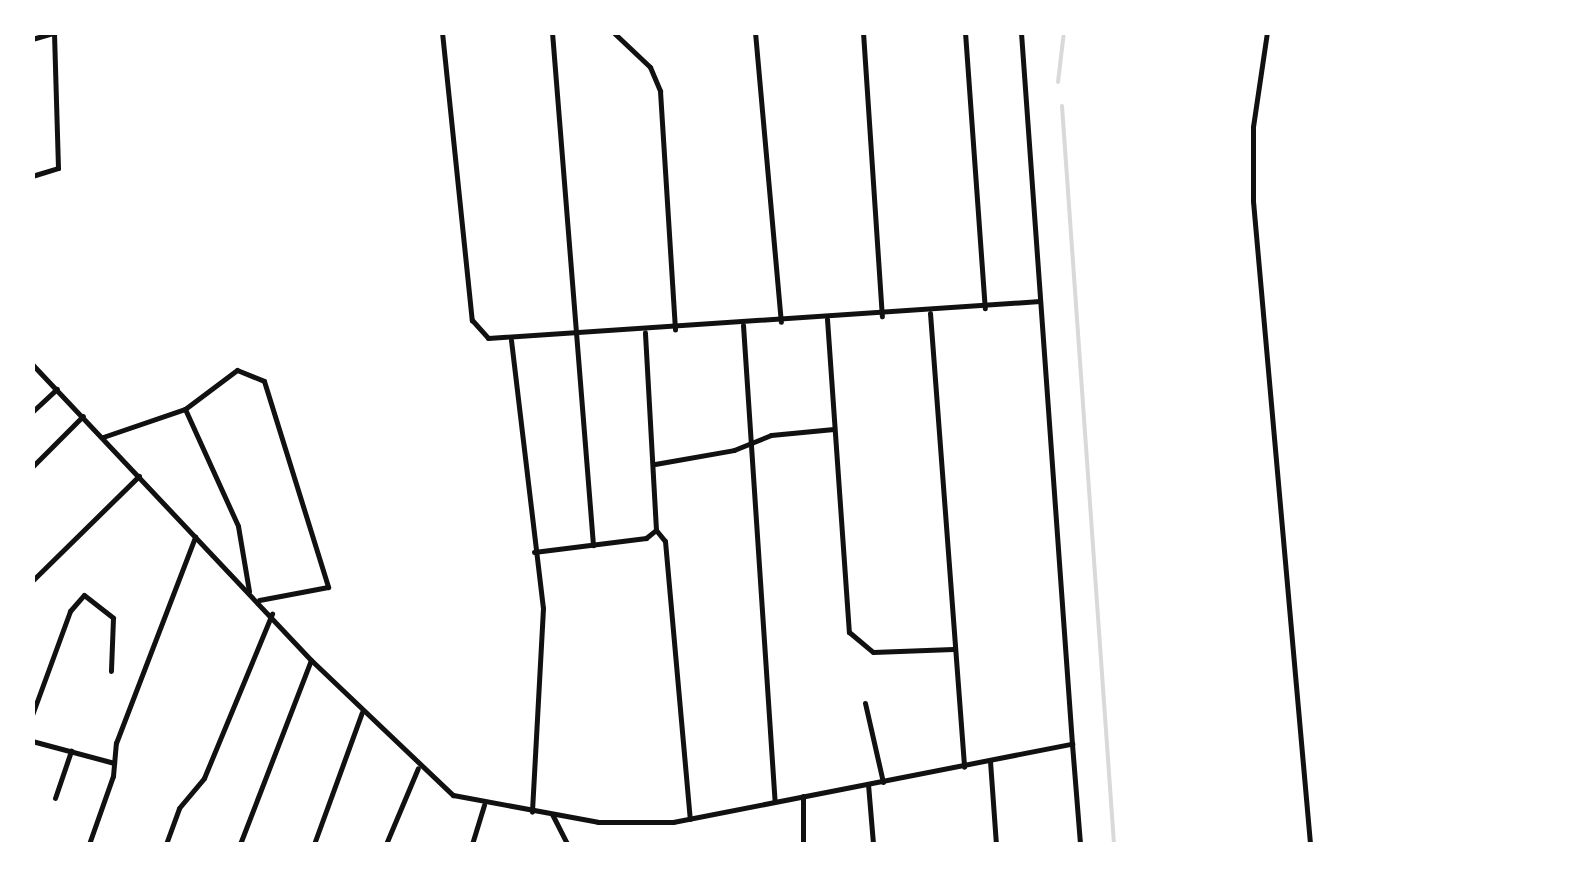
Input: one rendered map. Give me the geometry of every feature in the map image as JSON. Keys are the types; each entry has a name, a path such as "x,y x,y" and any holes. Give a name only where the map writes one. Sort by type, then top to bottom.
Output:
{"street":[{"path":"442,32 472,320 488,338 676,330 1040,302"},
{"path":"552,32 593,545"},
{"path":"613,32 650,67 660,91 676,330"},
{"path":"755,32 781,322"},
{"path":"863,32 882,316"},
{"path":"965,32 985,308"},
{"path":"1021,32 1080,844"},
{"path":"1267,32 1255,108 1253,201 1310,844"},
{"path":"32,39 55,33 59,158 54,172 32,176"},
{"path":"930,313 964,766"},
{"path":"827,320 849,632 873,652 953,649"},
{"path":"743,325 775,801"},
{"path":"645,332 656,530 666,542 690,819"},
{"path":"511,340 544,644 532,812"},
{"path":"32,364 259,600 311,660 418,768 453,795 532,812 627,824 690,819 1072,744"},
{"path":"103,437 185,409 237,370 264,380 328,578 322,592 259,600"},
{"path":"32,412 56,389"},
{"path":"185,409 238,526 249,591"},
{"path":"32,467 82,416"},
{"path":"655,464 834,429"},
{"path":"32,581 139,476"},
{"path":"534,552 646,538 656,530"},
{"path":"89,844 196,535"},
{"path":"32,715 70,612 84,595 113,618 111,671"},
{"path":"166,844 179,808 204,778 272,614"},
{"path":"240,844 311,660"},
{"path":"866,703 883,782"},
{"path":"314,844 362,712"},
{"path":"32,741 114,763"},
{"path":"55,798 71,751"},
{"path":"990,761 996,844"},
{"path":"386,844 418,768"},
{"path":"868,784 873,844"},
{"path":"803,796 803,844"},
{"path":"472,844 484,804"},
{"path":"552,814 566,844"}],"waterway":[{"path":"1058,82 1064,32"},
{"path":"1062,106 1114,844"}]}
